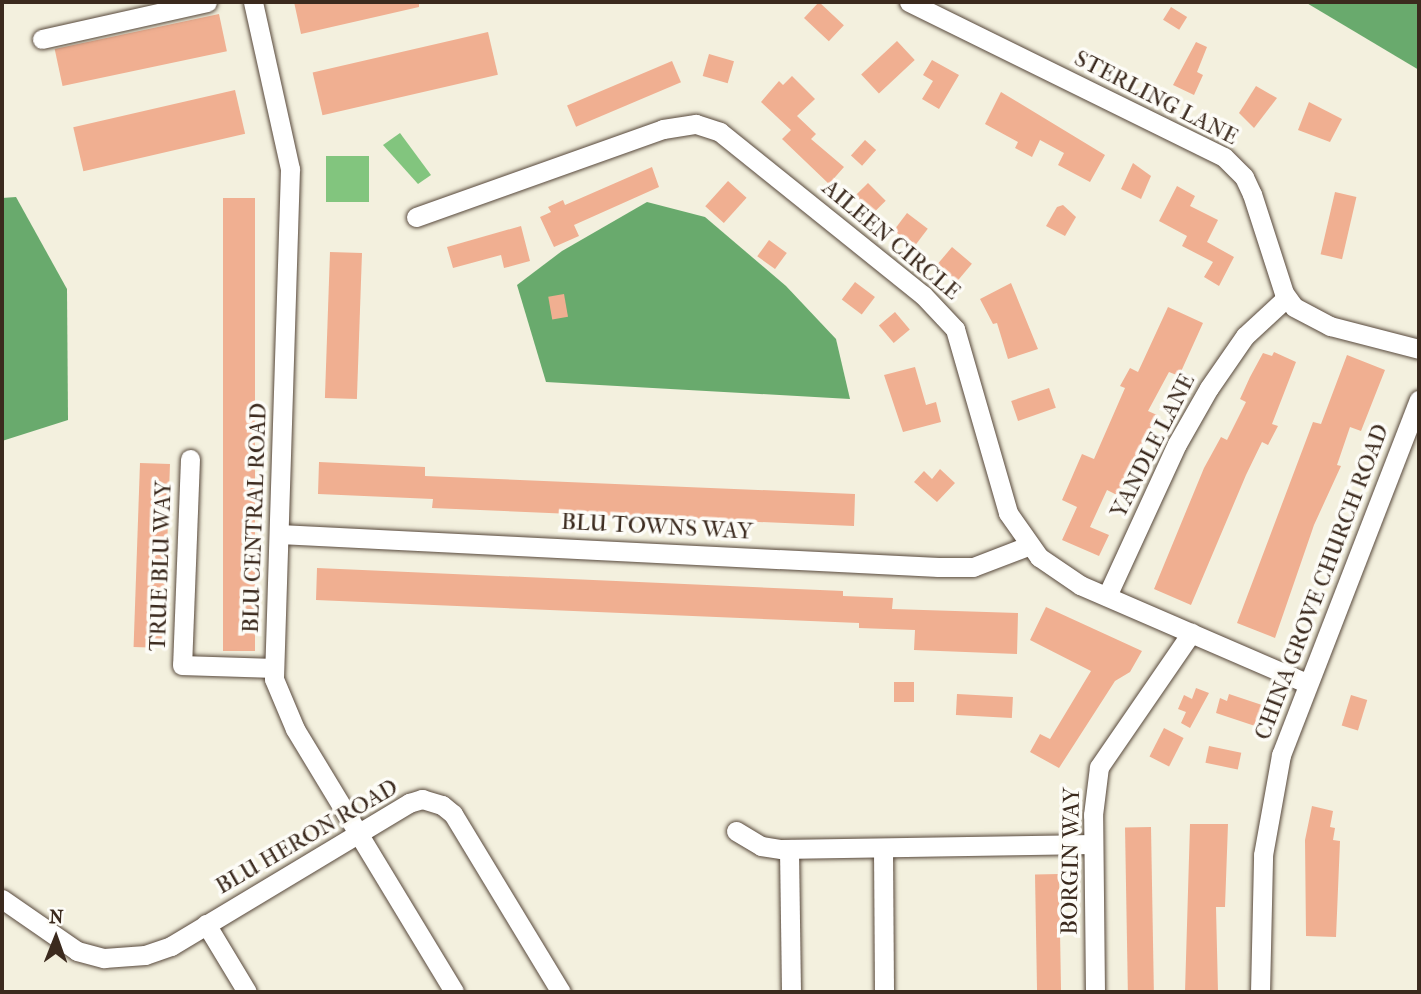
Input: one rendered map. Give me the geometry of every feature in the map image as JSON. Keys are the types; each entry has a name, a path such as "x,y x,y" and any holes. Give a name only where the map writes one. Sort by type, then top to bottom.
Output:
{"street":[{"path":"42,39 207,2"},
{"name":"BLU CENTRAL ROAD","path":"253,2 290,169 274,679 295,729 454,992"},
{"name":"STERLING LANE","path":"909,2 1224,157 1244,177 1252,194 1286,298"},
{"name":"AILEEN CIRCLE","path":"416,217 663,129 696,124 720,132 923,295 955,329 1007,513 1028,546 1058,572 1306,683"},
{"path":"1286,298 1309,318 1419,349"},
{"name":"YANDLE LANE","path":"1107,596 1177,444 1209,388 1245,336 1286,298"},
{"name":"CHINA GROVE CHURCH ROAD","path":"1260,992 1259,924 1269,807 1281,755 1306,683 1419,400"},
{"name":"TRUE BLU WAY","path":"190,459 182,665 274,668"},
{"name":"BLU TOWNS WAY","path":"279,534 939,567 973,567 1028,546"},
{"name":"BORGIN WAY","path":"1095,992 1093,844 1099,768 1191,633"},
{"name":"BLU HERON ROAD","path":"2,899 65,944 104,958 145,955 206,924 413,801 442,805 453,814 561,992"},
{"path":"736,831 761,846 789,849 1093,844"},
{"path":"883,848 884,992"},
{"path":"789,849 791,992"},
{"path":"206,924 247,992"}],"green space":[{"path":"1305,2 1419,2 1419,70"},
{"path":"400,133 431,175 418,184 383,145"},
{"path":"326,156 369,156 369,202 326,202"},
{"path":"16,197 67,289 68,420 2,441 2,198"},
{"path":"647,202 705,217 786,286 836,339 850,399 546,382 517,285 562,251"}],"building":[{"path":"294,2 419,2 419,7 301,34"},
{"path":"819,2 844,25 829,41 804,18"},
{"path":"1171,7 1187,17 1179,30 1163,20"},
{"path":"219,14 227,51 63,86 55,49"},
{"path":"488,32 498,75 323,115 313,72"},
{"path":"897,41 915,60 879,93 861,74"},
{"path":"1196,42 1207,47 1197,72 1203,75 1194,95 1173,85"},
{"path":"709,54 734,61 728,83 703,76"},
{"path":"932,60 959,75 939,109 922,99 933,81 923,75"},
{"path":"672,61 681,82 576,127 567,106"},
{"path":"792,76 815,99 797,116 816,134 811,139 844,167 829,184 782,139 791,130 761,102 779,81 783,85"},
{"path":"1256,86 1277,98 1254,128 1239,113"},
{"path":"235,90 245,134 83,171 73,127"},
{"path":"1001,92 1105,155 1090,182 1058,165 1064,153 1040,140 1032,157 1015,148 1018,142 985,124"},
{"path":"1309,102 1342,119 1330,142 1298,130"},
{"path":"865,140 876,150 862,166 851,156"},
{"path":"1133,163 1151,176 1141,199 1121,189"},
{"path":"652,167 659,187 574,225 579,236 554,247 540,217 551,212 548,207 563,200 565,205"},
{"path":"728,181 747,198 724,223 705,206"},
{"path":"868,183 886,201 871,216 853,198"},
{"path":"1177,186 1195,196 1190,206 1218,220 1207,242 1234,257 1219,286 1204,277 1213,262 1182,246 1187,236 1159,221"},
{"path":"1335,192 1356,197 1342,259 1321,254"},
{"path":"223,198 255,198 255,651 223,651"},
{"path":"1063,205 1076,217 1065,236 1046,226 1057,207"},
{"path":"907,213 928,229 915,246 894,231"},
{"path":"521,226 530,261 504,268 501,255 453,268 447,247"},
{"path":"769,240 787,253 775,269 757,256"},
{"path":"952,247 972,264 957,281 937,265"},
{"path":"330,252 362,253 357,399 325,398"},
{"path":"855,282 875,297 862,315 842,300"},
{"path":"1011,283 1038,349 1008,359 997,323 993,324 980,299"},
{"path":"564,294 568,317 552,319 548,297"},
{"path":"1168,307 1203,323 1179,376 1169,372 1148,411 1157,415 1119,496 1107,490 1090,527 1109,535 1099,556 1062,540 1077,507 1062,500 1082,454 1094,459 1125,388 1120,386 1130,368 1138,372"},
{"path":"895,312 910,330 894,343 879,325"},
{"path":"1274,352 1296,362 1272,424 1278,426 1268,445 1262,442 1191,605 1154,589 1204,468 1221,437 1227,440 1246,402 1240,399 1250,377 1263,353 1272,356"},
{"path":"1347,355 1385,370 1361,431 1350,427 1337,465 1341,466 1314,525 1275,638 1237,623 1313,422 1321,424"},
{"path":"915,367 926,405 936,402 941,422 903,432 884,375"},
{"path":"1049,388 1056,408 1018,421 1011,401"},
{"path":"319,462 425,467 425,476 855,494 854,526 432,508 433,499 318,494"},
{"path":"140,463 170,464 164,648 134,647"},
{"path":"940,469 955,483 937,502 914,482 924,471 932,479"},
{"path":"317,568 843,591 843,596 893,598 892,609 1018,613 1017,654 914,650 915,630 859,628 859,623 316,600"},
{"path":"1046,607 1142,651 1130,672 1115,681 1059,768 1030,752 1040,734 1050,739 1091,671 1030,640"},
{"path":"894,682 914,682 914,702 894,702"},
{"path":"1196,688 1209,693 1190,728 1181,723 1186,712 1178,709 1184,695 1192,699"},
{"path":"957,694 1013,697 1012,718 956,715"},
{"path":"1229,694 1265,706 1258,727 1216,713 1220,698 1227,701"},
{"path":"1351,695 1367,700 1358,731 1342,726"},
{"path":"1164,728 1184,738 1169,766 1149,757"},
{"path":"1209,746 1241,753 1238,769 1205,763"},
{"path":"1312,806 1333,811 1330,827 1335,828 1333,840 1340,841 1336,937 1306,936 1305,840"},
{"path":"1190,824 1228,824 1225,907 1216,907 1218,992 1185,992"},
{"path":"1125,827 1151,827 1154,992 1128,992"},
{"path":"1035,874 1059,874 1061,992 1037,992"}]}
